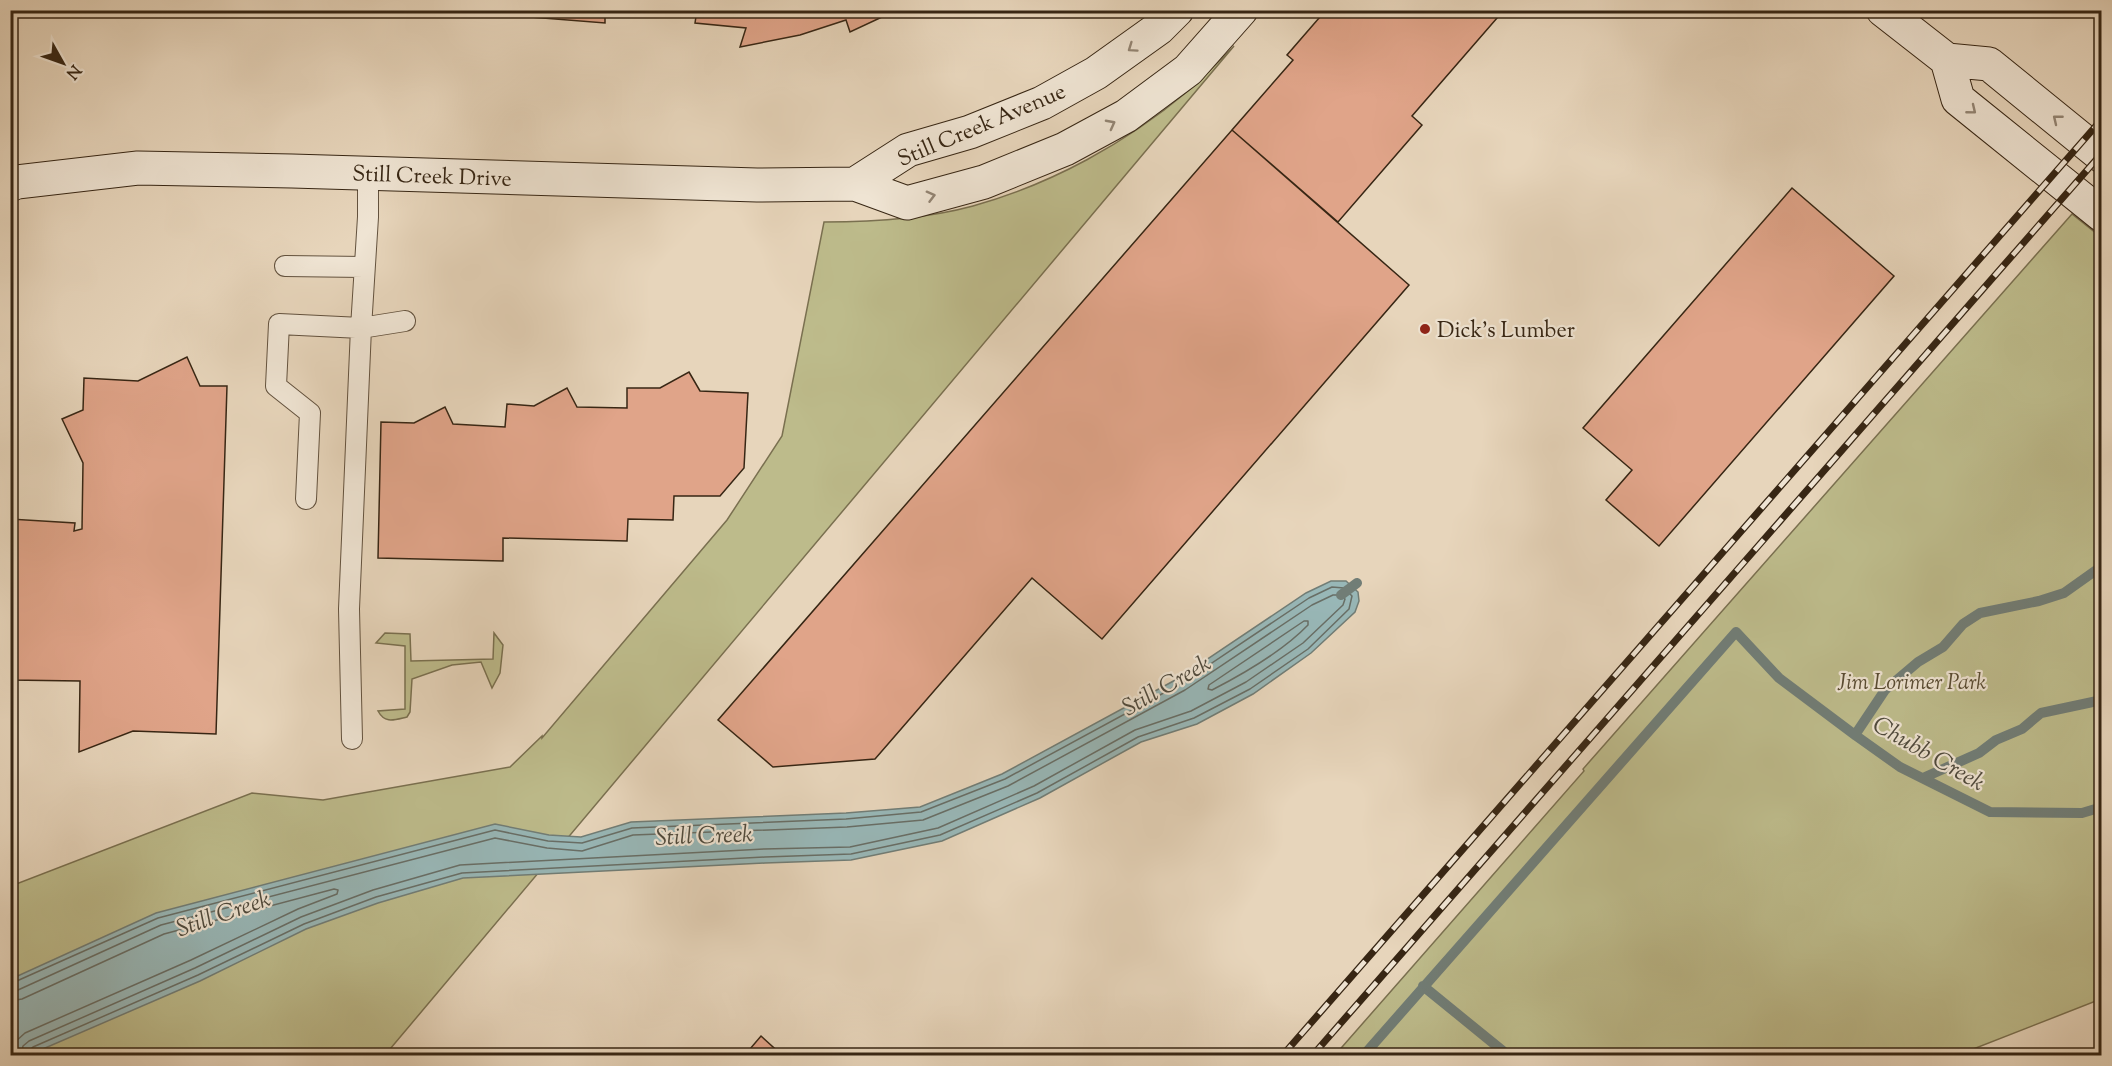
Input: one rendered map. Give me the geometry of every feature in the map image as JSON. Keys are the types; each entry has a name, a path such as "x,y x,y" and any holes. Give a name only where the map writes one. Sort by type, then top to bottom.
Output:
{"street":[{"name":"Still Creek Avenue","path":"855,184 908,150 970,132 1042,104 1096,73 1159,28 1177,10"},
{"name":"Still Creek Avenue","path":"855,184 907,203 984,182 1065,149 1126,116 1188,70 1241,10"},
{"path":"1883,10 1947,60 1989,64 2102,156"},
{"path":"1947,60 1958,99 2102,215"},
{"name":"Still Creek Drive","path":"10,185 17,182 138,168 757,185 855,184"}],"lane":[{"path":"352,739 349,609 368,173"},
{"path":"285,266 364,267"},
{"path":"306,499 310,413 276,386 279,324 361,328 405,321"}],"green space":[{"path":"1234,46 385,1055 11,1056 11,886 252,793 323,800 510,767 542,736 542,738 727,520 782,436 824,222 880,220 936,214 1002,197 1059,174 1114,144 1164,110 1206,75"},
{"name":"Jim Lorimer Park","path":"2072,214 2102,238 2101,999 1958,1055 1335,1055 1584,771 1583,769"},
{"path":"385,633 410,634 411,661 493,659 494,633 503,645 500,673 492,688 481,662 452,665 412,679 410,712 407,717 394,720 384,718 378,711 405,709 405,646 376,643"}],"water":[{"path":"1331,581 1346,581 1358,592 1359,601 1355,612 1311,653 1253,694 1197,724 1141,742 1040,798 942,841 851,860 463,878 378,903 306,929 200,981 29,1055 11,1055 11,979 156,913 495,824 549,835 581,837 631,822 846,813 920,807 1002,774 1179,678 1306,593"}],"building":[{"path":"442,10 605,10 605,23"},
{"path":"697,10 897,10 850,32 846,20 800,35 740,47 746,28 695,23"},
{"path":"1326,10 1504,10 1412,116 1422,125 1338,222 1232,130 1293,60 1287,55"},
{"path":"1232,130 1409,285 1102,639 1032,578 875,759 773,767 718,720"},
{"path":"1792,188 1894,276 1659,546 1606,500 1632,470 1583,428"},
{"path":"187,357 200,386 227,386 216,734 133,731 79,752 80,681 10,680 10,519 75,523 74,531 82,529 83,463 62,419 83,410 84,378 138,381"},
{"path":"689,372 700,391 748,393 744,468 720,496 674,496 673,520 628,519 627,541 503,538 503,561 378,558 381,422 414,423 445,407 453,424 505,427 507,404 534,406 567,388 577,407 627,408 627,388 660,388"},
{"path":"761,1036 783,1056 744,1056"}],"waterway":[{"name":"Chubb Creek","path":"1855,735 1885,690 1918,662 1943,647 1963,624 1980,613 2039,601 2064,593 2102,566"},
{"name":"Still Creek","path":"1341,595 1357,583"},
{"name":"Chubb Creek","path":"1363,1056 1736,632 1779,678 1900,767 1990,812 2082,813 2102,807"},
{"name":"Chubb Creek","path":"1923,778 1979,753 1996,740 2022,729 2041,713 2102,700"},
{"path":"1423,986 1509,1056"}],"railway":[{"path":"1282,1056 2102,119"},
{"path":"1312,1056 2102,153"}],"place":[{"name":"Dick's Lumber","path":"1425,329"}]}
